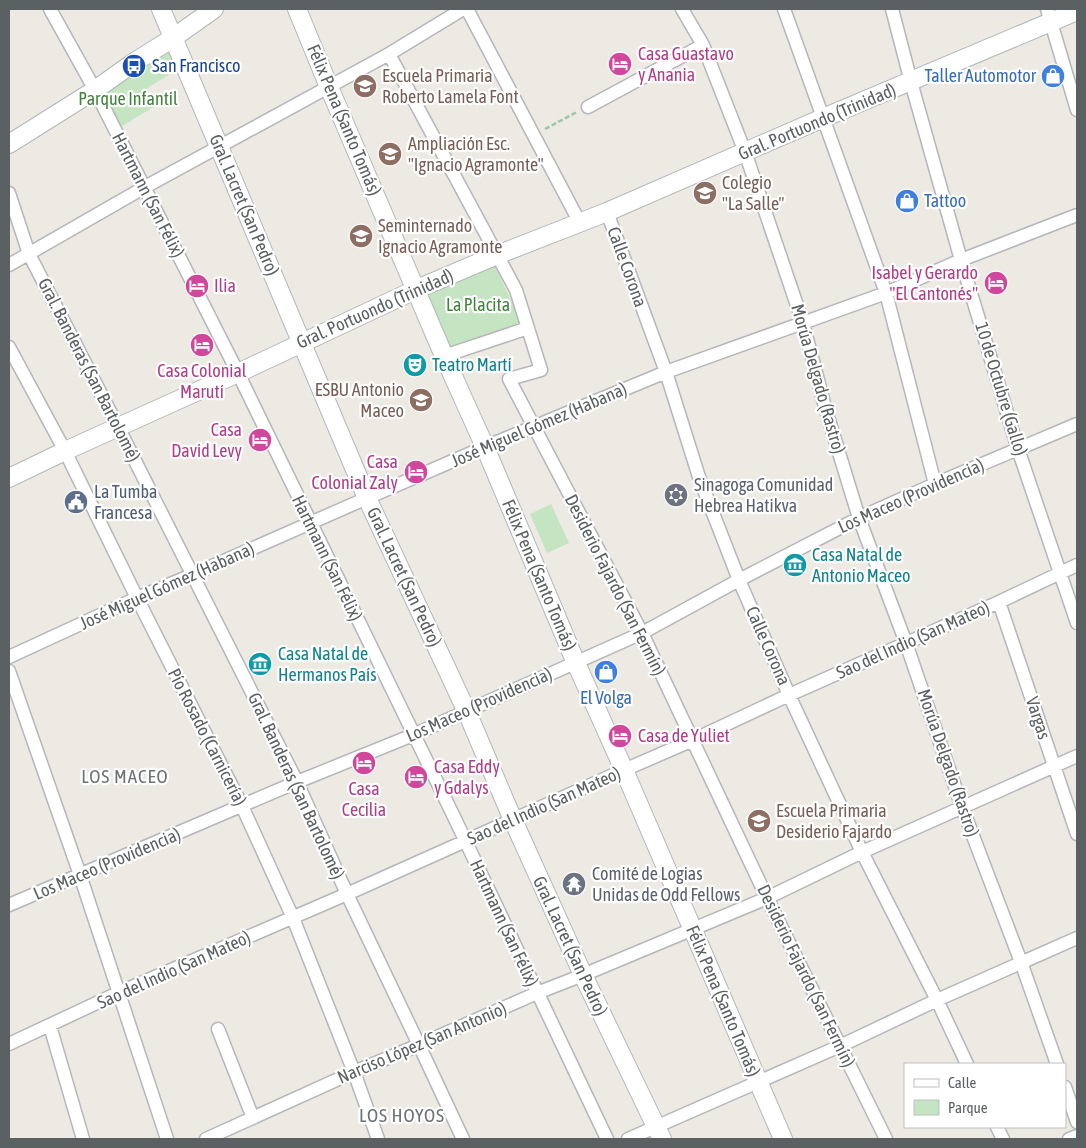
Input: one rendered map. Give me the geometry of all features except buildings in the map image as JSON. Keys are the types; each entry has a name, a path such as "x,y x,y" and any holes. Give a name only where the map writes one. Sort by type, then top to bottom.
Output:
{"street":[{"name":"Hartmann (San Félix)","path":"50,9 95,90 238,373 607,1139"},
{"name":"Gral. Lacret (San Pedro)","path":"161,9 367,498 466,712 583,975 659,1133"},
{"path":"9,144 95,90 214,9"},
{"name":"Félix Pena (Santo Tomás)","path":"297,9 576,663 783,1139"},
{"path":"9,264 145,187 389,54 463,9"},
{"path":"467,9 580,223"},
{"name":"Morúa Delgado (Rastro)","path":"682,9 703,45 745,152 803,323 825,407 859,518 906,643 962,808 1021,962 1057,1063"},
{"path":"784,9 886,293 935,484"},
{"name":"10 de Octubre (Gallo)","path":"892,9 961,260 1018,448 1077,623"},
{"name":"Gral. Portuondo (Trinidad)","path":"9,478 416,289 607,212 823,118 911,82 1049,16 1077,11"},
{"path":"1049,16 1077,110"},
{"path":"588,107 703,45"},
{"name":"Desiderio Fajardo (San Fermín)","path":"389,54 516,290 541,370 509,379 642,634 767,898 886,1139"},
{"name":"Gral. Banderas (San Bartolomé)","path":"9,193 29,254 297,782 347,894 463,1139"},
{"name":"Calle Corona","path":"607,212 666,372 699,477 739,580 789,695 862,852 937,1000 967,1063"},
{"name":"José Miguel Gómez (Habana)","path":"9,657 137,598 192,576 367,498 666,372 886,293 961,260 1077,215"},
{"path":"444,356 528,328"},
{"name":"Pío Rosado (Carnicería)","path":"9,347 64,451 242,806 293,918 354,1072 378,1139"},
{"name":"Los Maceo (Providencia)","path":"9,905 297,782 413,735 642,634 739,580 859,518 1077,424"},
{"name":"Sao del Indio (San Mateo)","path":"9,1044 118,993 293,918 693,740 1077,565"},
{"name":"Vargas","path":"999,602 1077,834"},
{"path":"9,671 80,875 167,1139"},
{"name":"Narciso López (San Antonio)","path":"206,1139 354,1072 537,993 767,898 862,852 1077,756"},
{"path":"628,1139 659,1133 758,1082 1077,938"},
{"path":"50,1026 83,1139"},
{"path":"218,1029 253,1118"},
{"path":"1066,1090 1077,1122"},
{"path":"1069,1139 1077,1136"}],"path":[{"path":"534,135 588,107"}],"green space":[{"name":"Parque Infantil","path":"168,50 177,70 147,88 155,106 119,128 101,91"},
{"name":"La Placita","path":"494,264 522,324 451,348 427,292"},
{"path":"551,504 569,543 547,553 530,514"}],"place":[{"name":"Casa Guastavo y Anania","path":"620,64"},
{"name":"San Francisco","path":"134,66"},
{"name":"Taller Automotor","path":"1053,76"},
{"name":"Escuela Primaria Roberto Lamela Font","path":"365,86"},
{"name":"Ampliación Esc. \"Ignacio Agramonte\"","path":"390,154"},
{"name":"Colegio \"La Salle\"","path":"705,193"},
{"name":"Tattoo","path":"907,201"},
{"name":"Seminternado Ignacio Agramonte","path":"361,236"},
{"name":"Isabel y Gerardo \"El Cantonés\"","path":"996,283"},
{"name":"Ilia","path":"197,286"},
{"name":"Casa Colonial Marutí","path":"202,345"},
{"name":"Teatro Martí","path":"415,365"},
{"name":"ESBU Antonio Maceo","path":"421,400"},
{"name":"Casa David Levy","path":"260,440"},
{"name":"Casa Colonial Zaly","path":"416,472"},
{"name":"Sinagoga Comunidad Hebrea Hatikva","path":"676,495"},
{"name":"La Tumba Francesa","path":"76,502"},
{"name":"Casa Natal de Antonio Maceo","path":"795,565"},
{"name":"Casa Natal de Hermanos País","path":"260,664"},
{"name":"El Volga","path":"606,672"},
{"name":"Casa de Yuliet","path":"620,736"},
{"name":"Casa Cecilia","path":"364,763"},
{"name":"Casa Eddy y Gdalys","path":"416,777"},
{"name":"Escuela Primaria Desiderio Fajardo","path":"759,821"},
{"name":"Comité de Logias Unidas de Odd Fellows","path":"574,884"}],"district":[{"name":"LOS MACEO","path":"125,776"},
{"name":"LOS HOYOS","path":"402,1115"}]}
